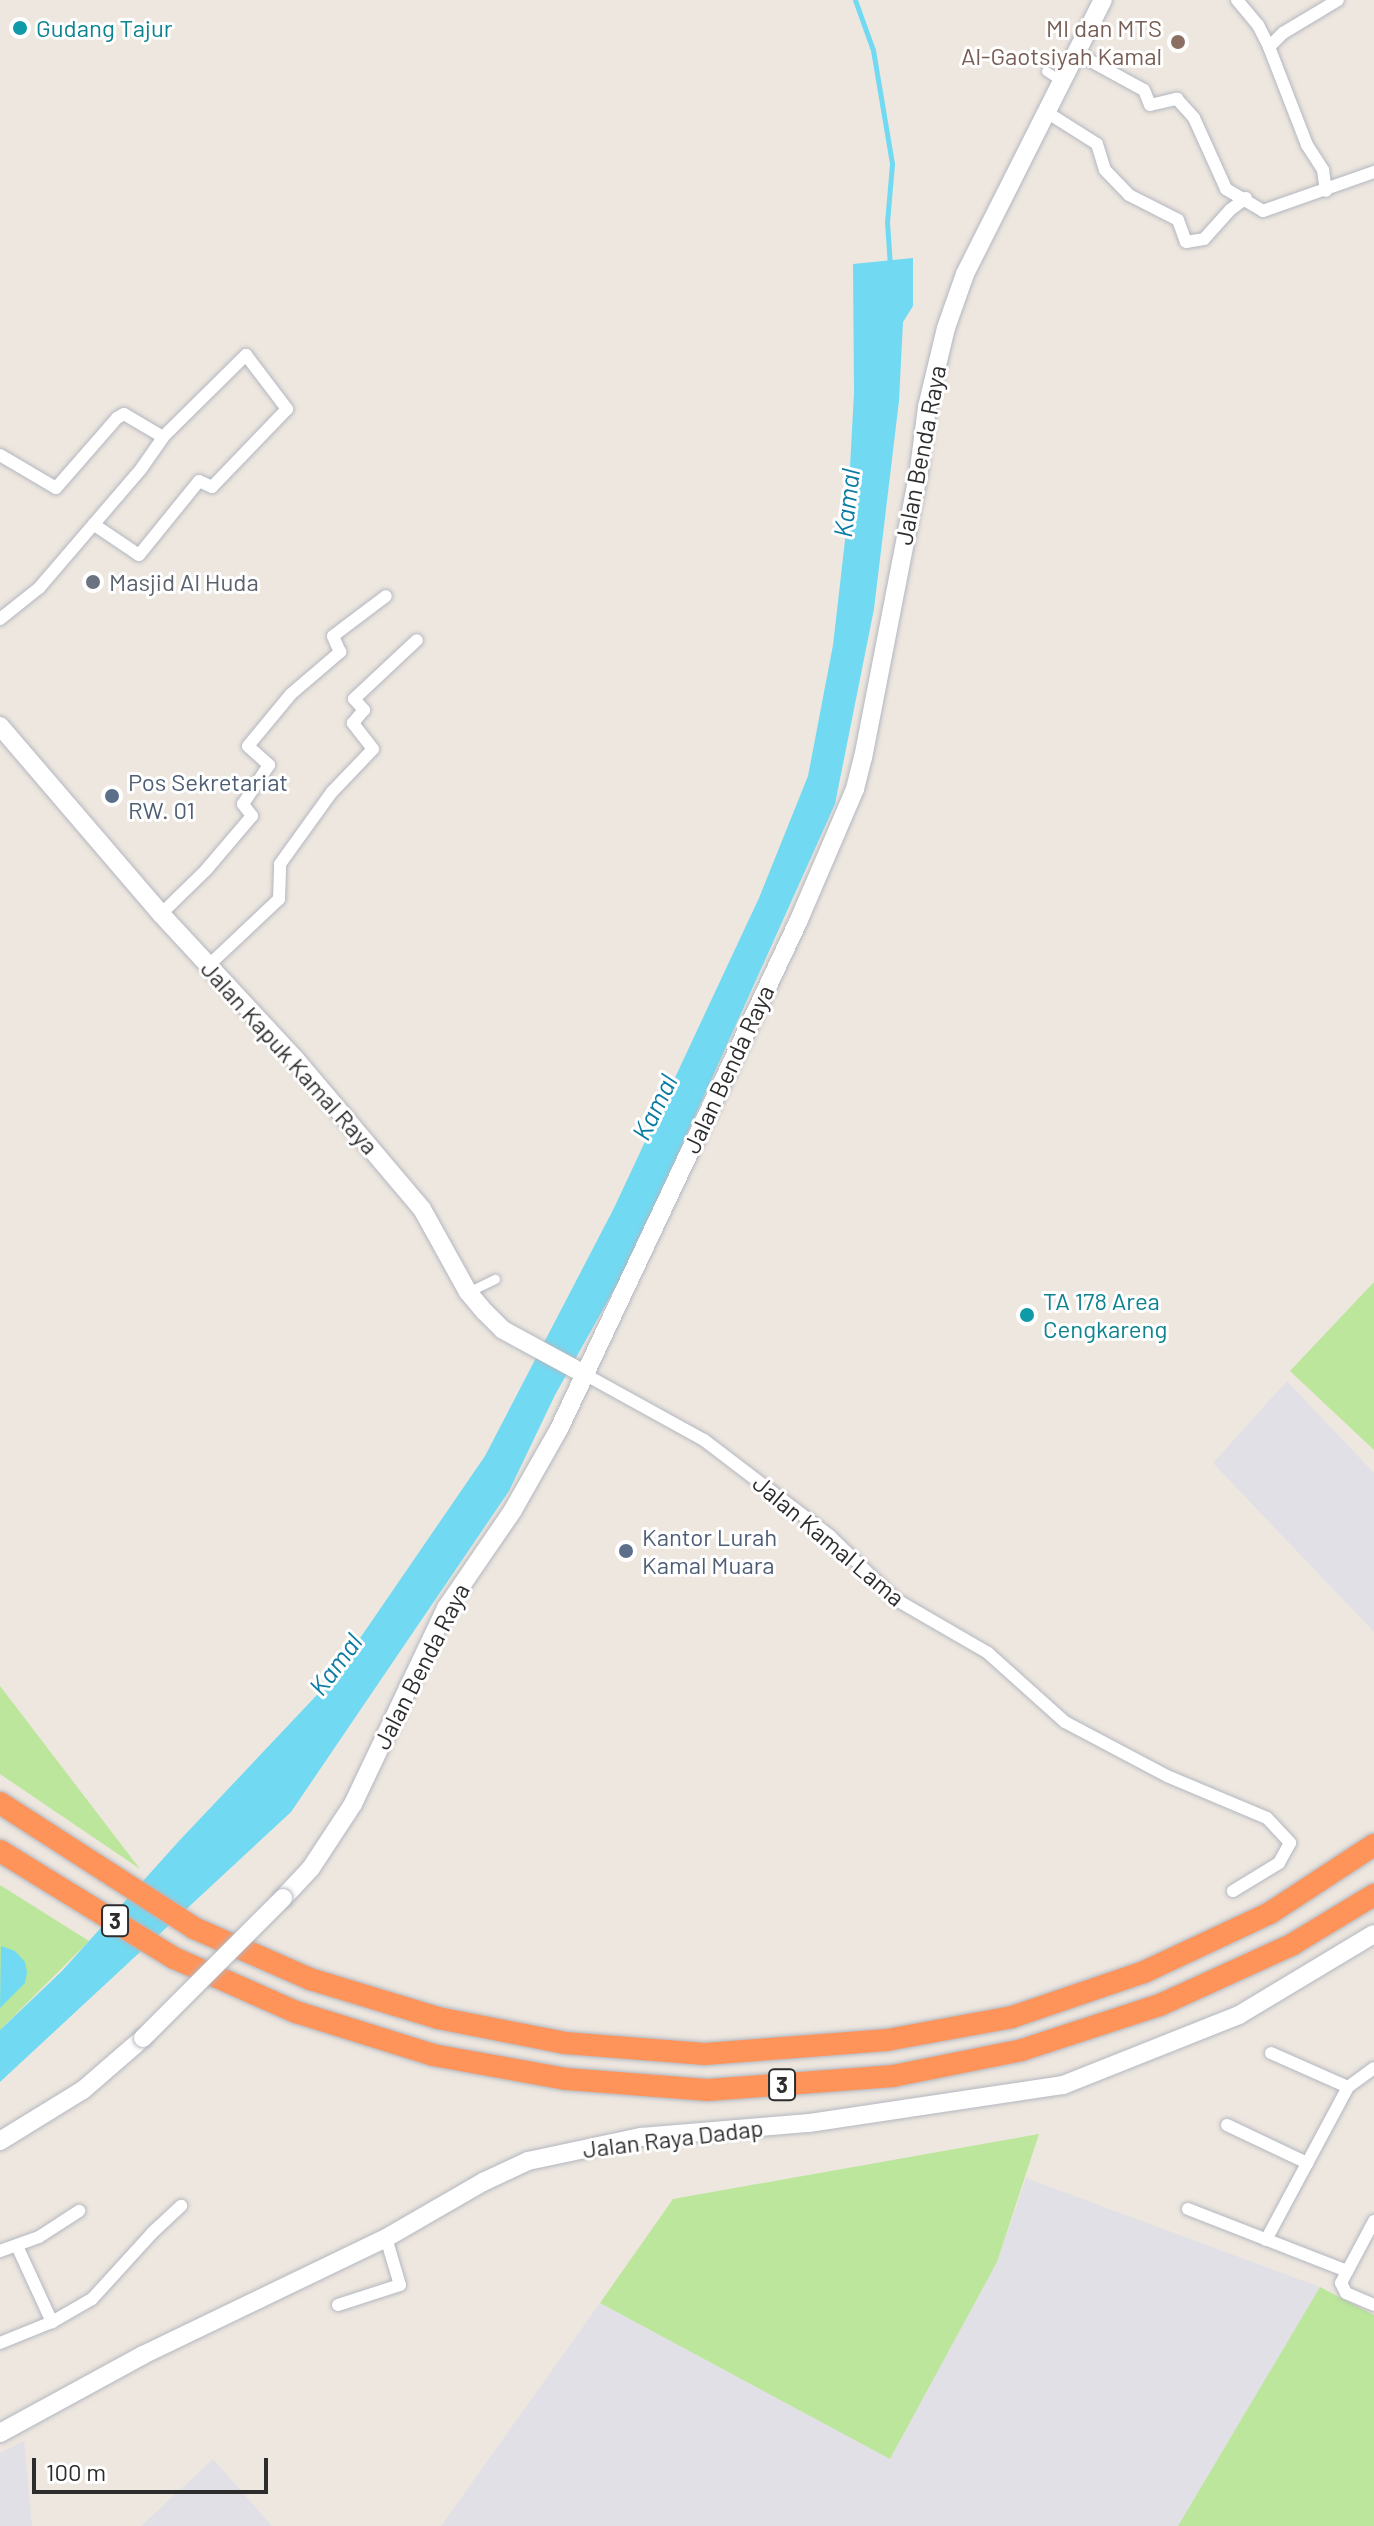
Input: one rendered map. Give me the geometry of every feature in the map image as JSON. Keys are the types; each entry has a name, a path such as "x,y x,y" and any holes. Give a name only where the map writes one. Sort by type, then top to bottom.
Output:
{"highway":[{"name":"3","path":"0,1803 194,1928 310,1979 438,2018 565,2043 720,2053 887,2040 1012,2017 1144,1972 1270,1913 1374,1845"},
{"name":"3","path":"0,1851 174,1958 296,2012 433,2055 567,2079 708,2090 893,2076 1022,2050 1160,2005 1293,1944 1374,1895"}],"main road":[{"name":"Jalan Benda Raya","path":"0,2141 83,2090 143,2038 311,1868 353,1804 446,1608 513,1510 559,1429 578,1370 798,922 855,789 888,632 927,407 946,328 965,274 1048,113 1053,76 1076,53 1103,0"},
{"name":"Jalan Kapuk Kamal Raya","path":"0,726 161,914 296,1060 422,1209 468,1292 503,1330 578,1370"},
{"name":"Jalan Raya Dadap","path":"0,2433 143,2355 386,2238 483,2182 528,2161 641,2137 809,2123 1063,2085 1239,2015 1374,1934"}],"street":[{"path":"1237,0 1258,25 1269,47 1307,145 1323,170 1326,191"},
{"path":"1269,47 1283,33 1338,0"},
{"path":"1076,53 1144,90 1150,105 1177,99 1194,118 1226,189 1267,211 1374,172"},
{"path":"1048,113 1097,144 1105,170 1129,195 1178,220 1186,242 1204,239 1230,210 1246,198"},
{"path":"0,619 39,588 163,437 243,356 287,409 212,487 199,481 139,555 93,524"},
{"path":"0,455 56,488 124,414 163,437"},
{"path":"161,914 252,816 243,804 269,765 248,746 291,694 340,652 333,636 386,596"},
{"path":"209,965 279,899 280,864 332,792 373,749 353,723 364,710 354,699 417,640"},
{"path":"468,1292 495,1279"},
{"name":"Jalan Kamal Lama","path":"578,1370 704,1440 830,1536 895,1599 988,1653 1065,1722 1167,1776 1267,1818 1290,1843 1279,1863 1233,1891"},
{"path":"1271,2053 1348,2087"},
{"path":"1266,2240 1348,2087 1374,2068"},
{"path":"1227,2125 1307,2163"},
{"path":"0,2343 52,2322 92,2299 181,2206"},
{"path":"1188,2209 1347,2271"},
{"path":"0,2251 39,2237 79,2211"},
{"path":"1374,2221 1347,2271 1342,2289 1374,2305"},
{"path":"338,2305 400,2285 386,2238"},
{"path":"17,2246 52,2322"}],"shaded area":[{"path":"1287,1381 1374,1473 1374,1632 1213,1463"},
{"path":"1026,2178 1320,2287 1178,2526 441,2526 600,2303 890,2459 997,2262"},
{"path":"24,2441 32,2526 0,2526 0,2453"},
{"path":"213,2459 272,2526 141,2526"}],"green space":[{"path":"1374,1282 1374,1450 1290,1371"},
{"path":"0,1686 140,1869 0,1774"},
{"path":"0,1885 89,1941 0,2030"},
{"path":"1039,2134 997,2262 890,2459 600,2303 673,2199"},
{"path":"1320,2287 1374,2315 1374,2526 1178,2526"}],"water":[{"path":"913,258 913,306 903,322 899,401 874,609 835,804 629,1263 555,1395 509,1491 291,1812 0,2082 0,2030 62,1971 332,1679 485,1456 614,1208 759,898 808,776 833,645 847,523 854,393 853,264"},
{"path":"1,1946 15,1951 25,1962 27,1973 25,1983 0,2008"}],"waterway":[{"name":"Kamal","path":"855,0 873,50 892,164 887,222 890,266"}],"place":[{"name":"Gudang Tajur","path":"20,28"},
{"name":"MI dan MTS Al-Gaotsiyah Kamal","path":"1178,42"},
{"name":"Masjid Al Huda","path":"93,582"},
{"name":"Pos Sekretariat RW. 01","path":"112,796"},
{"name":"TA 178 Area Cengkareng","path":"1027,1315"},
{"name":"Kantor Lurah Kamal Muara","path":"626,1551"}]}
